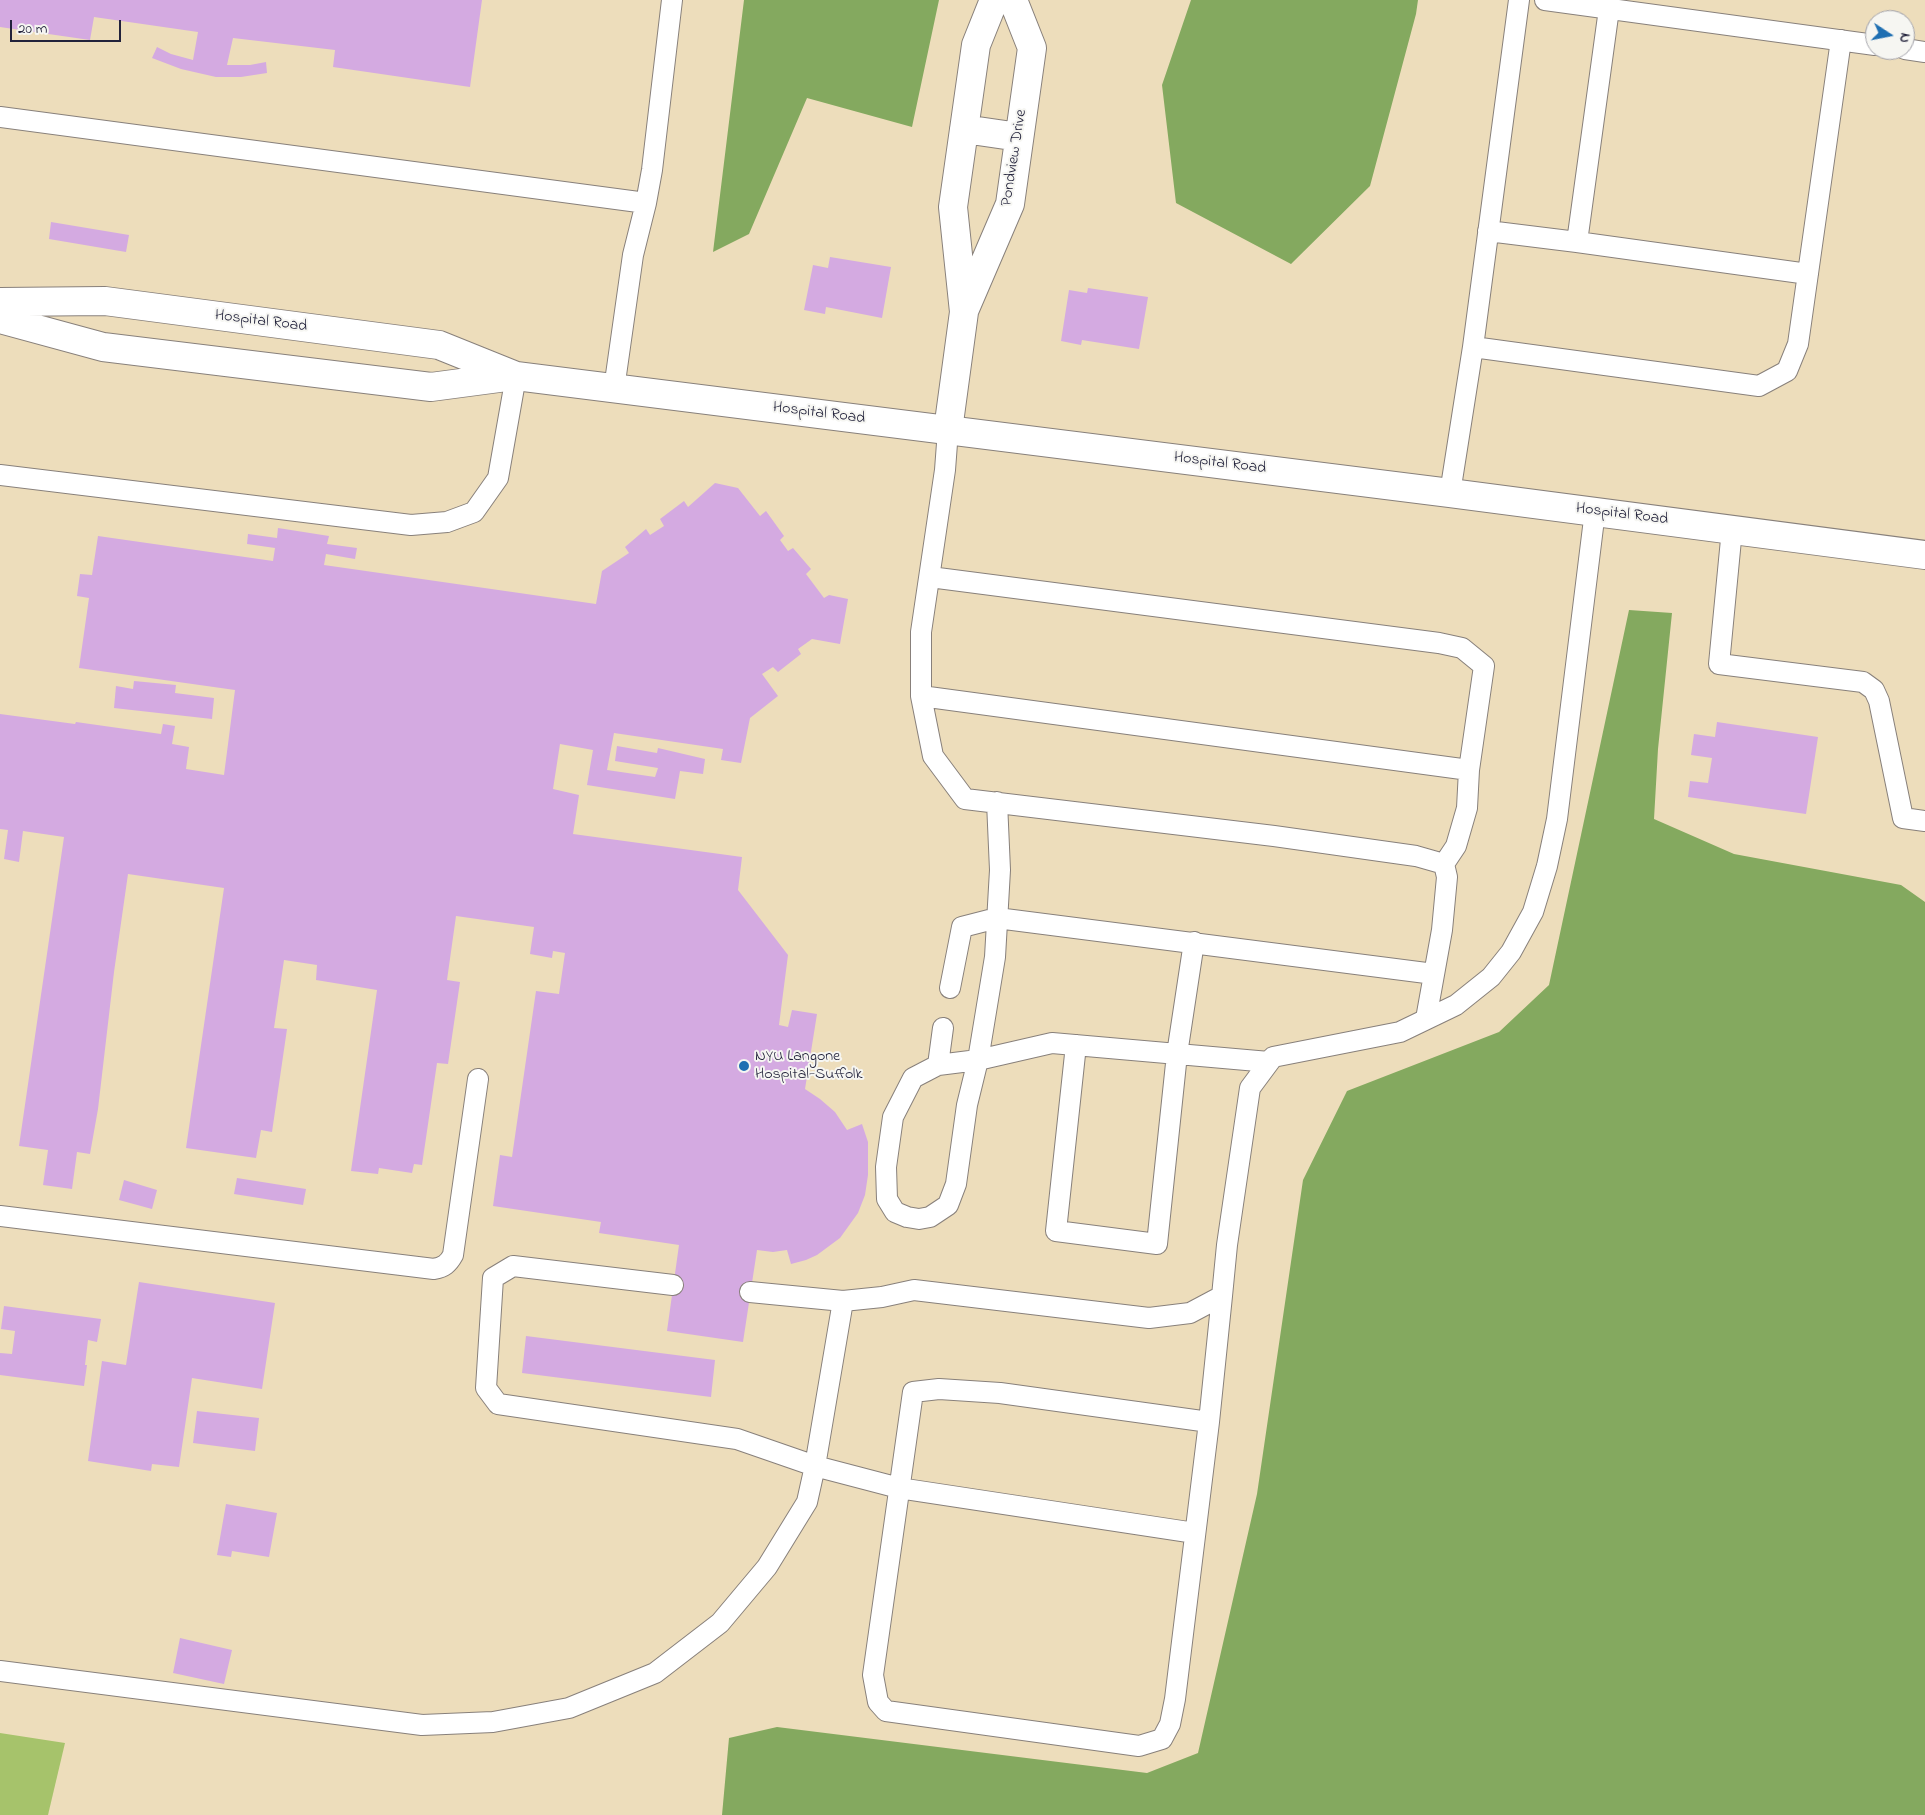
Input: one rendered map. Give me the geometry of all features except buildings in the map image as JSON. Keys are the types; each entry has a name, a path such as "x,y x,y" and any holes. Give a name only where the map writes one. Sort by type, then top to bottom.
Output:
{"street":[{"name":"Pondview Drive","path":"948,430 964,312 953,207 976,45 994,0"},
{"name":"Pondview Drive","path":"964,312 1010,204 1032,48 1013,0"},
{"path":"964,129 1020,137"},
{"name":"Hospital Road","path":"0,302 105,301 439,345 516,376 1450,492 1925,555"},
{"name":"Hospital Road","path":"0,319 103,347 431,387 516,376"}],"lane":[{"path":"614,389 633,255 652,170 672,0"},
{"path":"1450,492 1473,348 1519,0"},
{"path":"1546,0 1865,44"},
{"path":"1577,242 1609,9"},
{"path":"1473,348 1759,386 1787,371 1798,344 1841,40"},
{"path":"0,117 646,203"},
{"path":"1488,230 1808,274"},
{"path":"0,475 410,525 447,522 474,512 498,478 516,376"},
{"path":"948,430 945,470 921,632 921,696 933,756 965,799 1274,836 1416,856 1444,864"},
{"path":"1209,1422 1000,1393 939,1389 913,1392 873,1675 878,1702 886,1711 1140,1746 1162,1739 1170,1724 1175,1699 1209,1422 1227,1245 1250,1088 1273,1057 1400,1032 1456,1005 1491,977 1512,952 1532,912 1558,819 1595,511"},
{"path":"1732,529 1719,664 1862,682 1874,690 1879,702 1902,818 1925,821"},
{"path":"930,576 1439,643 1462,648 1484,666 1469,770 1466,808 1456,846 1444,864"},
{"path":"921,696 1469,770"},
{"path":"997,802 1000,870 995,957 978,1060 967,1105 956,1184 948,1205 930,1217 918,1219 895,1212 887,1199 886,1167 893,1117 913,1078 938,1065 978,1060 1052,1043 1269,1062"},
{"path":"1426,1019 1448,877 1444,864"},
{"path":"950,988 962,927 997,918 1434,974"},
{"path":"1076,1045 1056,1231 1156,1244 1177,1054 1194,942"},
{"path":"938,1065 943,1028"},
{"path":"0,1216 434,1270 442,1268 448,1264 453,1255 478,1079"},
{"path":"674,1285 513,1266 492,1278 486,1388 498,1404 737,1440 815,1466 899,1488 1195,1533"},
{"path":"750,1292 843,1301 882,1297 914,1290 1149,1318 1190,1312 1222,1296"},
{"path":"0,1671 422,1725 493,1722 569,1708 655,1673 720,1623 767,1567 807,1502 815,1466 843,1301"}],"green space":[{"path":"744,0 939,0 912,127 807,98 749,234 713,252"},
{"path":"1191,0 1418,0 1416,14 1370,186 1291,264 1176,203 1162,85"},
{"path":"1629,610 1672,613 1658,749 1654,819 1734,854 1901,885 1925,902 1925,1815 722,1815 729,1738 777,1727 1147,1773 1198,1753 1257,1494 1303,1180 1347,1091 1499,1032 1549,985"},
{"path":"0,1733 65,1743 48,1815 0,1815"}],"place":[{"name":"NYU Langone Hospital-Suffolk","path":"744,1066"}]}
